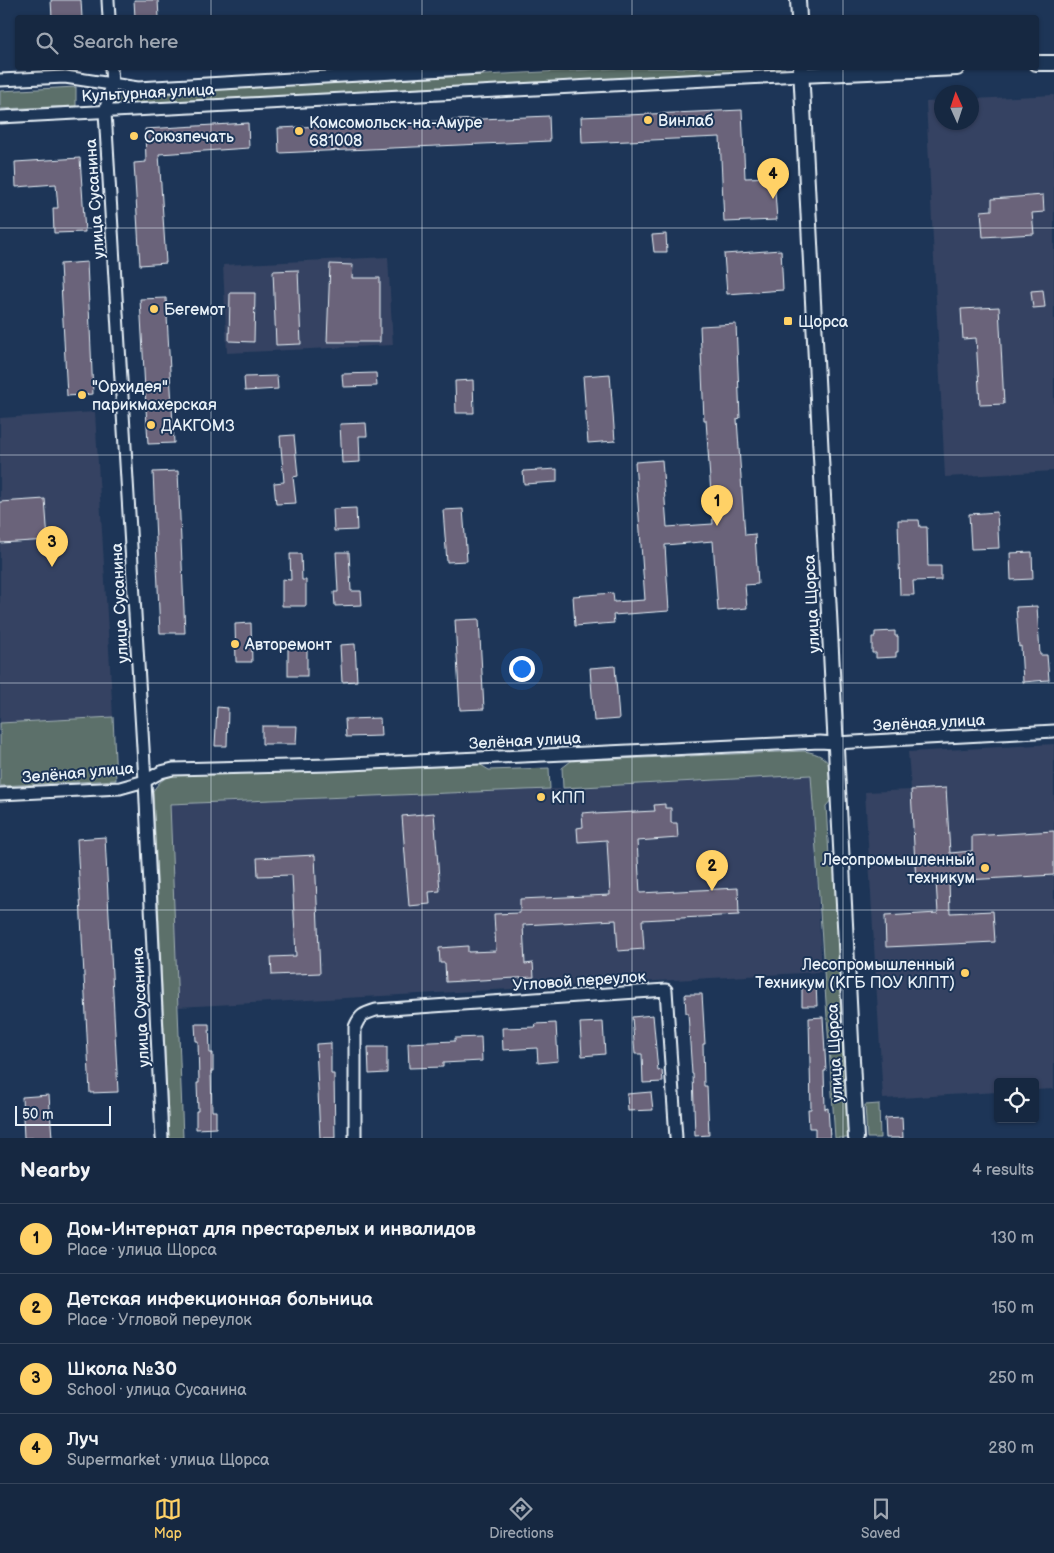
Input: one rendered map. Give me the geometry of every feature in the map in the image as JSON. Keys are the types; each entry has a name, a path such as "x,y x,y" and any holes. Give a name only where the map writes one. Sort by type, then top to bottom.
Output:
{"street":[{"path":"108,0 109,15"},
{"path":"798,0 799,15"},
{"path":"1039,64 1054,62"},
{"name":"улица Сусанина","path":"111,70 112,84 105,112 145,782 162,1138"},
{"name":"Культурная улица","path":"0,80 65,77 138,88 446,70"},
{"name":"Культурная улица","path":"0,117 801,71 853,70"},
{"name":"улица Щорса","path":"801,71 856,1138"},
{"name":"Зелёная улица","path":"0,794 120,788 145,782 161,772 174,769 339,765 1054,732"},
{"name":"Угловой переулок","path":"355,1138 355,1027 359,1017 376,1010 666,990 676,1138"}],"shaded area":[{"path":"1054,95 1054,471 945,477 926,102 934,101 934,130 979,130 979,99"},
{"path":"388,257 393,345 227,353 223,265"},
{"path":"95,412 113,717 0,723 0,418"},
{"name":"Лесопромышленный Техникум (КГБ ПОУ КЛПТ)","path":"1054,744 1054,1089 1039,1090 1039,1078 994,1078 994,1092 883,1099 865,792 911,790 908,752"},
{"path":"811,775 822,972 178,1007 170,804 557,789"}],"green space":[{"path":"581,70 785,70 120,106 114,104 113,100 115,95"},
{"path":"76,87 76,106 0,109 0,91"},
{"path":"113,717 116,780 0,786 0,723"},
{"path":"804,751 814,753 827,761 831,773 832,799 826,806 829,856 836,866 849,1138 835,1138 811,775 563,788 562,768 571,761"},
{"path":"479,764 489,770 549,768 550,789 170,804 183,1138 169,1138 153,791 157,785 164,779 174,775"},
{"path":"879,1104 880,1138 867,1138 865,1105"}],"building":[{"path":"51,0 81,0 82,15 52,15"},
{"path":"134,0 158,0 159,15 135,15"},
{"path":"742,110 745,178 774,177 777,220 724,222 720,137 582,143 581,117"},
{"path":"549,116 550,141 279,153 278,128"},
{"path":"248,123 249,148 159,154 166,263 140,265 134,163 146,162 145,129"},
{"path":"80,158 85,232 54,233 53,208 58,208 56,184 16,187 15,162"},
{"path":"1043,195 1044,212 1032,213 1034,234 983,237 981,211 992,210 992,199"},
{"path":"666,234 667,252 654,252 652,235"},
{"path":"781,250 783,290 727,294 724,254"},
{"path":"87,262 93,394 67,396 60,264"},
{"path":"330,264 353,265 352,278 380,278 380,342 327,342"},
{"path":"298,270 301,344 276,345 273,271"},
{"path":"1043,290 1045,307 1033,308 1031,291"},
{"path":"230,293 255,293 254,342 229,341"},
{"path":"166,298 174,443 148,444 140,299"},
{"path":"999,307 1004,404 980,405 976,338 963,339 961,309"},
{"path":"736,324 740,418 737,419 745,535 755,534 758,584 745,585 747,608 718,611 713,541 665,545 669,611 613,615 614,623 575,626 573,596 613,593 614,602 645,600 635,462 662,460 667,527 713,524 706,420 704,420 700,326"},
{"path":"376,373 377,386 343,387 342,374"},
{"path":"610,374 615,441 588,443 583,376"},
{"path":"277,376 278,389 245,391 244,377"},
{"path":"473,380 474,413 456,413 455,381"},
{"path":"366,423 367,436 359,436 360,462 342,463 340,424"},
{"path":"294,435 298,476 293,477 296,503 276,504 274,483 284,482 280,436"},
{"path":"557,469 557,482 524,484 523,471"},
{"path":"178,471 185,633 160,633 153,472"},
{"path":"45,499 48,540 0,543 0,502"},
{"path":"356,508 357,530 334,531 333,509"},
{"path":"463,509 467,561 447,562 443,510"},
{"path":"997,512 999,548 971,549 969,514"},
{"path":"898,520 919,520 920,527 927,527 928,566 941,566 941,580 913,581 914,595 900,595"},
{"path":"336,552 349,552 351,591 361,591 362,605 335,606 334,592 338,592"},
{"path":"1032,552 1033,579 1011,580 1010,553"},
{"path":"290,554 301,554 302,580 306,580 306,606 282,606 282,579 291,580"},
{"path":"1037,606 1040,655 1047,655 1049,680 1023,682 1016,607"},
{"path":"479,619 484,709 460,710 455,620"},
{"path":"251,623 252,662 236,662 235,624"},
{"path":"895,631 895,636 898,636 898,652 896,652 896,657 876,658 876,653 872,653 872,637 875,637 875,632"},
{"path":"355,644 357,681 342,682 340,645"},
{"path":"288,647 307,647 307,676 288,676"},
{"path":"615,666 619,719 594,721 590,668"},
{"path":"217,707 228,708 227,746 215,746"},
{"path":"380,718 381,736 346,737 345,719"},
{"path":"262,726 297,726 296,744 262,744"},
{"name":"Лесопромышленный техникум","path":"946,788 950,853 972,851 972,836 1054,831 1054,875 949,881 950,913 993,911 995,942 886,947 885,916 938,913 936,881 916,882 911,790"},
{"path":"665,804 665,808 671,808 671,823 677,823 678,838 637,841 640,893 738,888 739,915 642,920 644,949 618,951 616,920 523,925 525,964 533,963 534,977 446,982 445,963 440,963 439,948 468,946 468,952 496,951 494,914 520,913 520,899 610,895 607,840 578,842 577,828 583,827 582,813 655,811 654,805"},
{"path":"434,813 440,891 429,892 430,904 409,906 402,816"},
{"path":"105,837 118,1092 90,1093 77,839"},
{"path":"315,855 320,973 272,975 271,957 296,956 292,875 258,876 257,858"},
{"path":"802,984 816,984 817,1006 802,1006"},
{"path":"685,994 702,994 705,1044 703,1044 704,1086 707,1086 709,1135 695,1136 693,1074"},
{"path":"653,1015 658,1071 662,1070 663,1082 643,1083 642,1054 635,1054 632,1017"},
{"path":"823,1017 826,1071 824,1071 825,1109 828,1108 830,1138 815,1138 815,1128 809,1128 808,1109 811,1109 809,1018"},
{"path":"603,1022 605,1054 582,1056 580,1023"},
{"path":"556,1023 558,1061 538,1063 537,1048 503,1050 502,1028 536,1027 535,1024"},
{"path":"195,1024 209,1024 210,1053 213,1053 213,1071 211,1071 212,1111 216,1111 216,1128 196,1129 196,1111 198,1111 197,1083 199,1083 198,1041 196,1041"},
{"path":"481,1037 482,1061 443,1063 443,1067 409,1068 408,1043 455,1041 455,1038"},
{"path":"331,1043 331,1074 334,1074 335,1138 320,1138 316,1044"},
{"path":"368,1047 387,1047 387,1073 369,1074"},
{"path":"651,1092 653,1110 628,1111 627,1094"},
{"path":"49,1095 52,1138 24,1138 22,1097"},
{"path":"902,1117 903,1138 886,1138 885,1118"}],"place":[{"name":"Винлаб","path":"648,120"},
{"name":"Комсомольск-на-Амуре 681008","path":"299,131"},
{"name":"Союзпечать","path":"134,136"},
{"name":"Луч","path":"773,199"},
{"name":"Бегемот","path":"154,309"},
{"name":"Щорса","path":"788,321"},
{"name":"\"Орхидея\" парикмахерская","path":"82,395"},
{"name":"ДАКГОМЗ","path":"151,425"},
{"name":"Дом-Интернат для престарелых и инвалидов","path":"717,526"},
{"name":"Школа №30","path":"52,567"},
{"name":"Авторемонт","path":"235,644"},
{"name":"КПП","path":"541,797"},
{"name":"Лесопромышленный техникум","path":"985,868"},
{"name":"Детская инфекционная больница","path":"712,891"},
{"name":"Лесопромышленный Техникум (КГБ ПОУ КЛПТ)","path":"965,973"}]}
